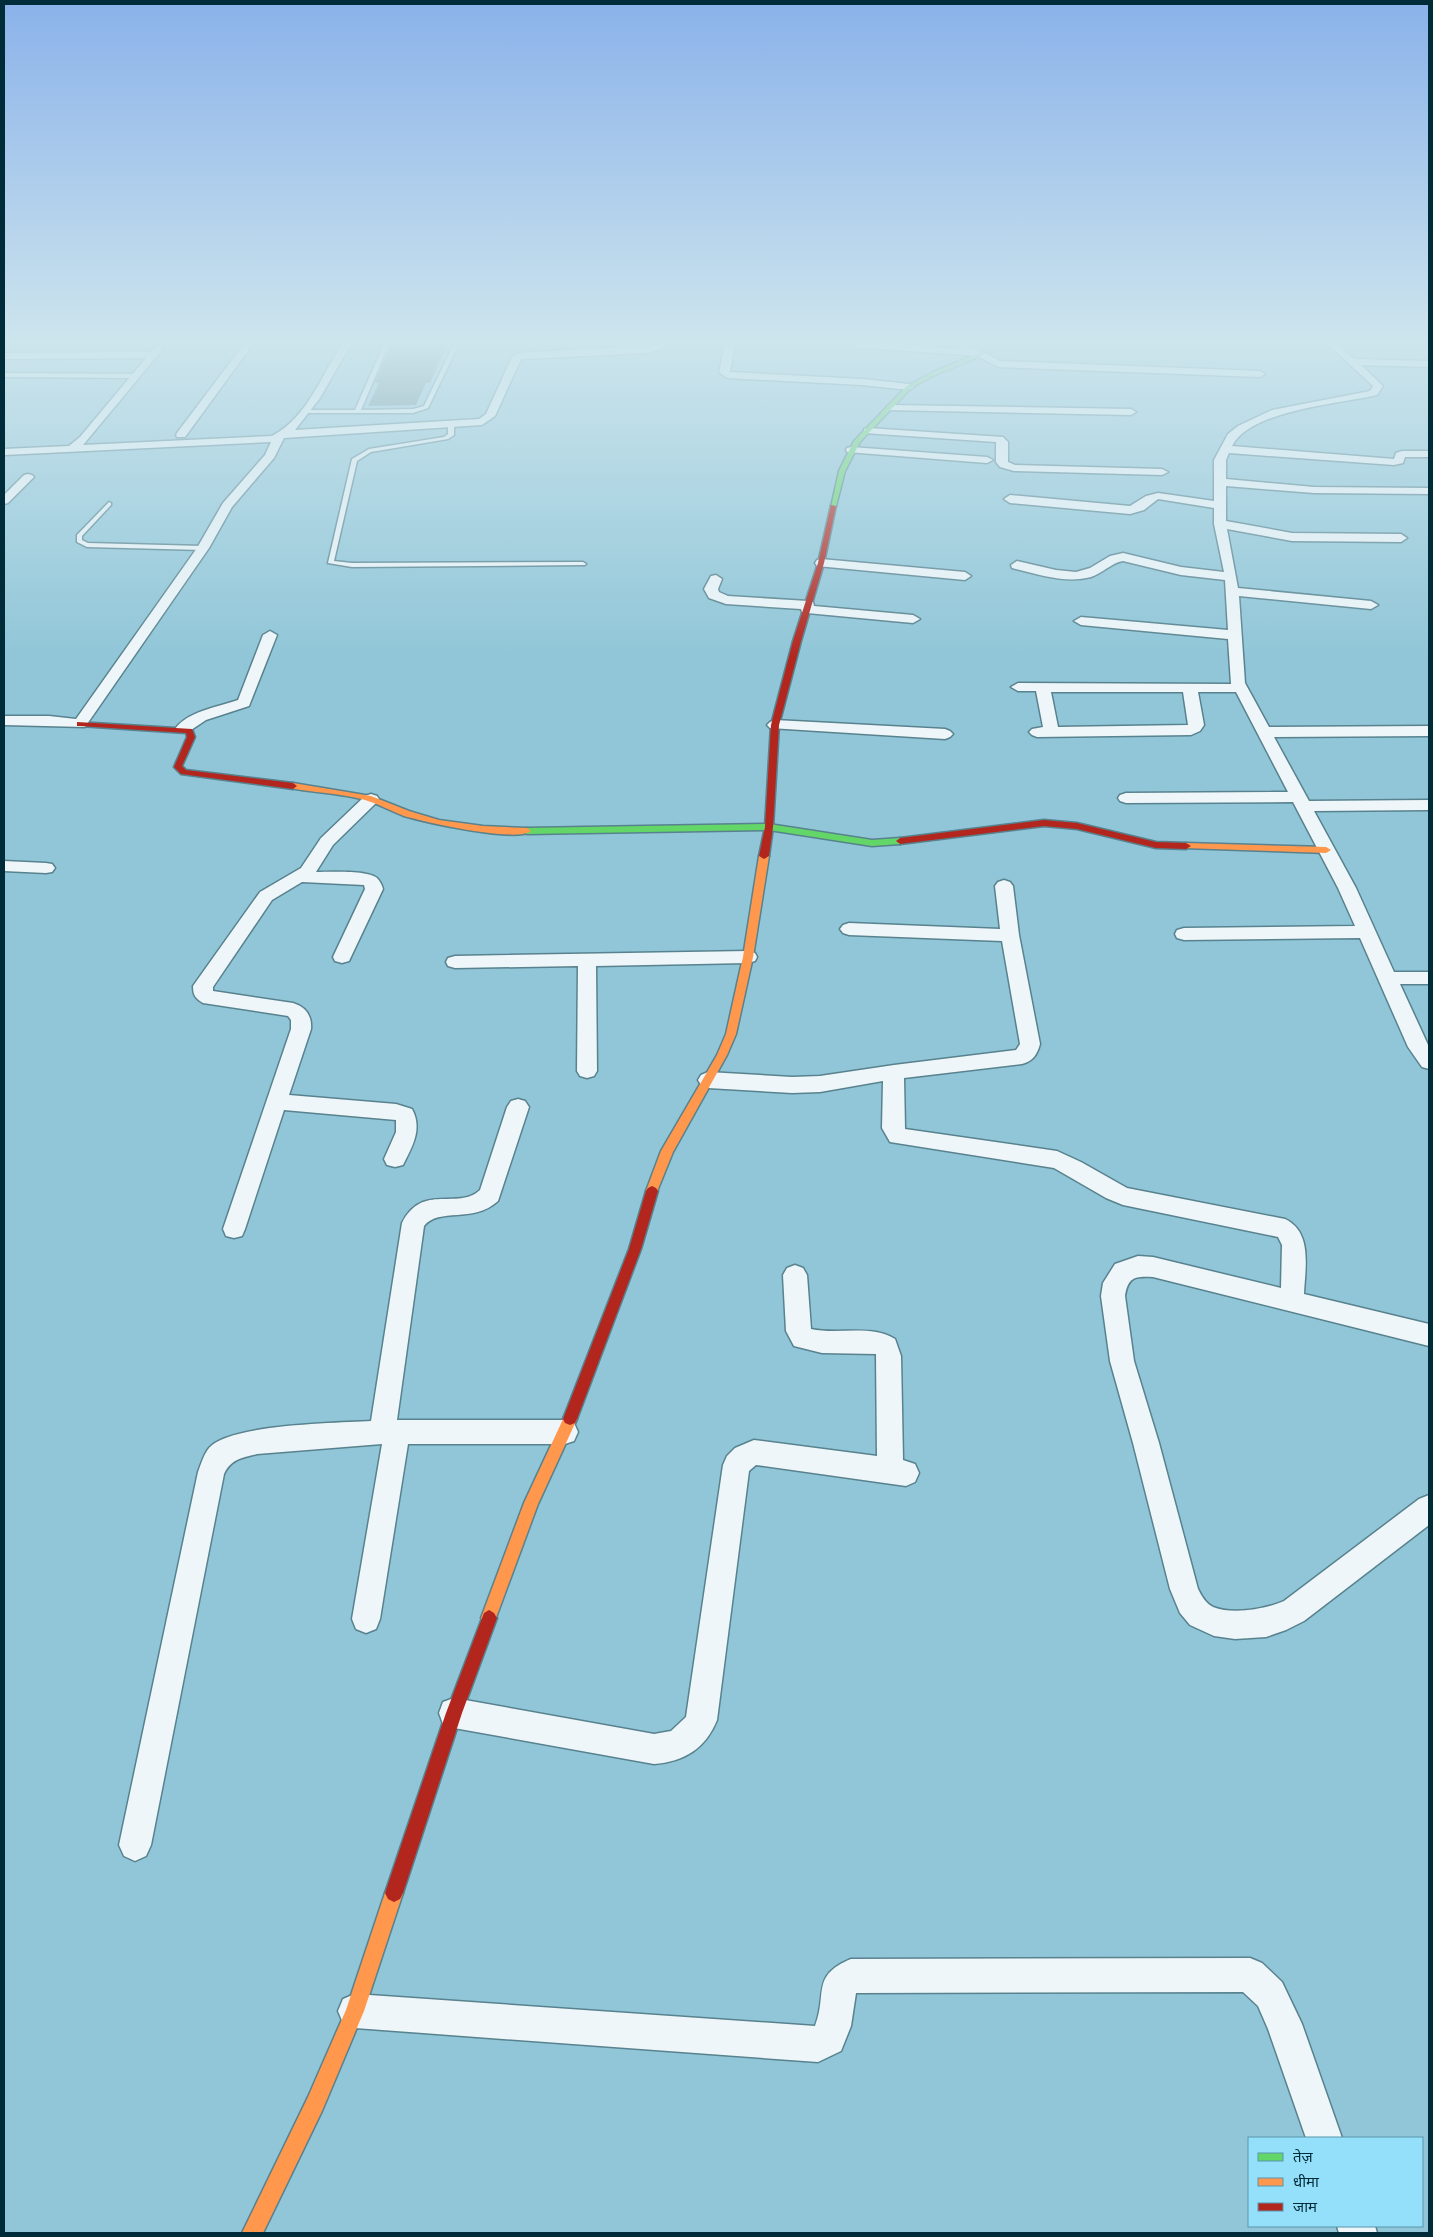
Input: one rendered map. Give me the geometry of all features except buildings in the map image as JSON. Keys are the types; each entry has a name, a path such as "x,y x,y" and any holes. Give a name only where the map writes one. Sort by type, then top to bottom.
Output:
{"street":[{"path":"4,452 84,448"},
{"path":"80,724 204,548 228,506 275,448"},
{"path":"1003,448 1002,462 1004,465 1014,468 1162,472"},
{"path":"1429,454 1402,454 1399,461 1394,462 1225,449 1220,460 1220,524 1231,584 1238,683 1326,850 1367,932 1418,1047 1429,1062"},
{"path":"252,2233 311,2113 355,2011 454,1713 531,1503 565,1432 635,1248 656,1176 667,1151 708,1080 731,1034 748,957 769,827 775,725 821,563 829,519 842,471 851,450 987,460"},
{"path":"4,501 28,477"},
{"path":"1220,482 1314,490 1429,491"},
{"path":"1010,500 1130,510 1140,508 1151,497 1158,496 1220,505"},
{"path":"1220,524 1292,536 1401,538"},
{"path":"1018,565 1067,575 1078,575 1094,572 1115,558 1123,557 1231,584 1371,605"},
{"path":"821,563 965,576"},
{"path":"716,579 712,590 714,595 726,600 913,619"},
{"path":"1081,620 1235,635"},
{"path":"183,729 201,716 244,703 270,635"},
{"path":"1018,687 1241,688"},
{"path":"1043,687 1044,732 1191,730 1195,728 1196,724 1190,688"},
{"path":"4,721 49,721 183,729 191,733 178,767 184,772 301,786 371,798 409,815 449,825 505,832 769,827 872,843 917,840 1026,824 1059,823 1156,845 1326,850"},
{"path":"775,725 945,734"},
{"path":"1264,732 1429,731"},
{"path":"234,1229 278,1102 301,1029 302,1020 299,1014 293,1010 210,998 203,994 202,986 266,896 302,877 327,842 371,798"},
{"path":"1126,798 1429,805"},
{"path":"4,866 46,868"},
{"path":"302,877 369,880 373,884 374,889 342,956"},
{"path":"708,1080 792,1086 839,1082 894,1072 1011,1059 1022,1056 1028,1051 1030,1044 1010,935 1004,886"},
{"path":"849,929 1010,935"},
{"path":"1184,934 1367,932"},
{"path":"455,962 748,957"},
{"path":"587,1072 588,960"},
{"path":"1386,978 1429,978"},
{"path":"894,1072 893,1128 898,1136 1057,1160 1071,1166 1112,1192 1122,1196 1277,1226 1286,1230 1294,1244 1292,1301"},
{"path":"278,1102 396,1112 405,1115 408,1121 408,1130 395,1159"},
{"path":"366,1619 390,1432 413,1223 418,1214 425,1210 471,1206 480,1204 487,1199 490,1195 518,1107"},
{"path":"1429,1335 1154,1267 1138,1266 1123,1271 1115,1283 1113,1296 1122,1361 1146,1443 1184,1588 1191,1607 1201,1617 1216,1623 1258,1624 1274,1621 1294,1611 1429,1508"},
{"path":"454,1713 654,1749 670,1748 688,1740 702,1720 736,1465 744,1457 754,1452 898,1472 889,1356 886,1346 878,1342 822,1342 803,1338 798,1331 795,1275"},
{"path":"135,1844 211,1472 220,1456 231,1448 257,1442 390,1432 565,1432"},
{"path":"355,2011 818,2044 828,2038 833,2026 841,1983 851,1976 1250,1976 1270,1994 1280,2016 1324,2137"}],"lane":[{"path":"385,448 370,451 354,460 330,562 352,565 583,564"},
{"path":"109,504 79,536 79,542 87,545 204,548"}],"traffic: fast":[{"path":"833,506 842,471 853,448"},
{"path":"527,831 769,827 872,843 900,841"}],"traffic: slow":[{"path":"293,786 340,792 368,798 405,813 439,823 483,829 527,831"},
{"path":"1186,846 1326,850"},
{"path":"652,1191 667,1151 722,1055 731,1034 748,957 764,856"},
{"path":"489,1618 531,1503 570,1419"},
{"path":"252,2233 315,2104 355,2011 394,1893"}],"traffic: jam":[{"path":"764,856 769,827 775,725 797,641 821,563 833,506"},
{"path":"80,724 189,731 191,737 178,767 184,772 293,786"},
{"path":"900,841 1044,823 1077,826 1156,845 1186,846"},
{"path":"570,1419 635,1249 652,1191"},
{"path":"394,1893 454,1713 489,1618"}]}
